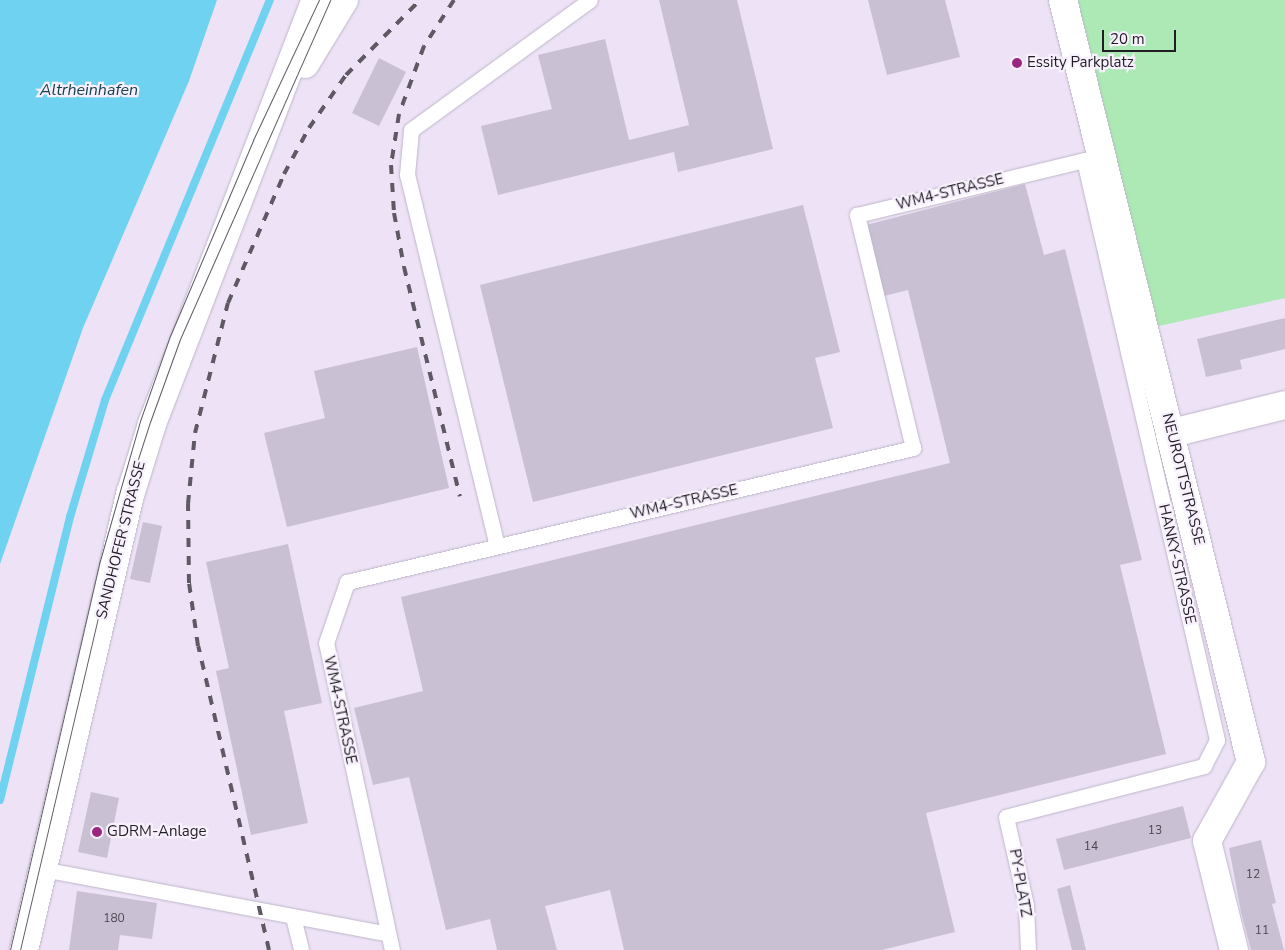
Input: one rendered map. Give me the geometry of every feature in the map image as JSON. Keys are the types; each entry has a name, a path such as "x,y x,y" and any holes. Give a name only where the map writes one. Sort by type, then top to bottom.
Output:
{"street":[{"name":"SANDHOFER STRASSE","path":"24,950 131,492 170,379 264,143 316,0"},
{"name":"SANDHOFER STRASSE","path":"264,143 344,0"},
{"name":"NEUROTTSTRASSE","path":"1063,0 1172,432 1251,762 1207,841 1234,950"},
{"path":"1172,432 1285,404"}],"lane":[{"path":"497,546 407,176 411,130 590,0"},
{"name":"WM4-STRASSE","path":"388,934 326,644 346,582 913,448 857,215 1084,160"},
{"name":"HANKY-STRASSE","path":"1006,817 1204,766 1217,740 1084,160"},
{"name":"PY-PLATZ","path":"1006,817 1026,905 1028,950"},
{"path":"42,869 388,934 392,950"},
{"path":"293,917 301,950"}],"green space":[{"path":"1074,0 1285,0 1285,298 1154,327"}],"water":[{"name":"Altrheinhafen","path":"0,0 217,0 189,81 83,328 0,564"}],"building":[{"path":"659,0 737,0 773,149 678,172 674,152 498,195 481,126 552,109 538,55 605,39 629,140 689,125"},
{"path":"868,0 945,0 960,57 887,75"},
{"path":"379,58 406,72 379,126 352,113"},
{"path":"1025,184 1044,255 1065,249 1142,560 1120,565 1166,754 926,813 955,932 882,950 624,950 610,890 545,906 557,950 497,950 490,919 446,930 409,777 373,785 354,708 423,691 401,597 950,463 908,290 884,296 866,225"},
{"path":"803,205 840,352 815,358 833,428 533,502 480,285"},
{"path":"1285,318 1285,349 1240,360 1242,369 1206,377 1197,339"},
{"path":"417,347 449,488 287,527 264,433 325,418 314,371"},
{"path":"143,522 162,526 150,583 130,579"},
{"path":"288,544 322,703 284,711 308,823 251,835 216,671 229,668 206,562"},
{"name":"GDRM-Anlage","path":"91,792 119,798 107,858 78,852"},
{"path":"1183,806 1191,838 1064,870 1056,839"},
{"path":"1261,840 1276,903 1272,904 1284,950 1251,950 1241,912 1229,848"},
{"path":"1070,885 1086,950 1072,950 1057,889"},
{"path":"77,891 157,903 152,939 120,935 118,950 69,950"}],"waterway":[{"path":"0,800 70,517 105,400 270,0"}],"tram line":[{"path":"10,950 99,564 140,421 170,336 253,140 319,0"},
{"path":"20,950 128,490 150,422 180,339 330,0"}],"railway":[{"path":"269,950 198,646 189,583 188,504 195,433 228,303 284,174 309,128 346,75 420,0"},
{"path":"454,0 424,46 399,114 391,165 394,213 404,267 460,496"}],"place":[{"name":"Essity Parkplatz","path":"1017,63"},
{"name":"GDRM-Anlage","path":"97,832"}]}
